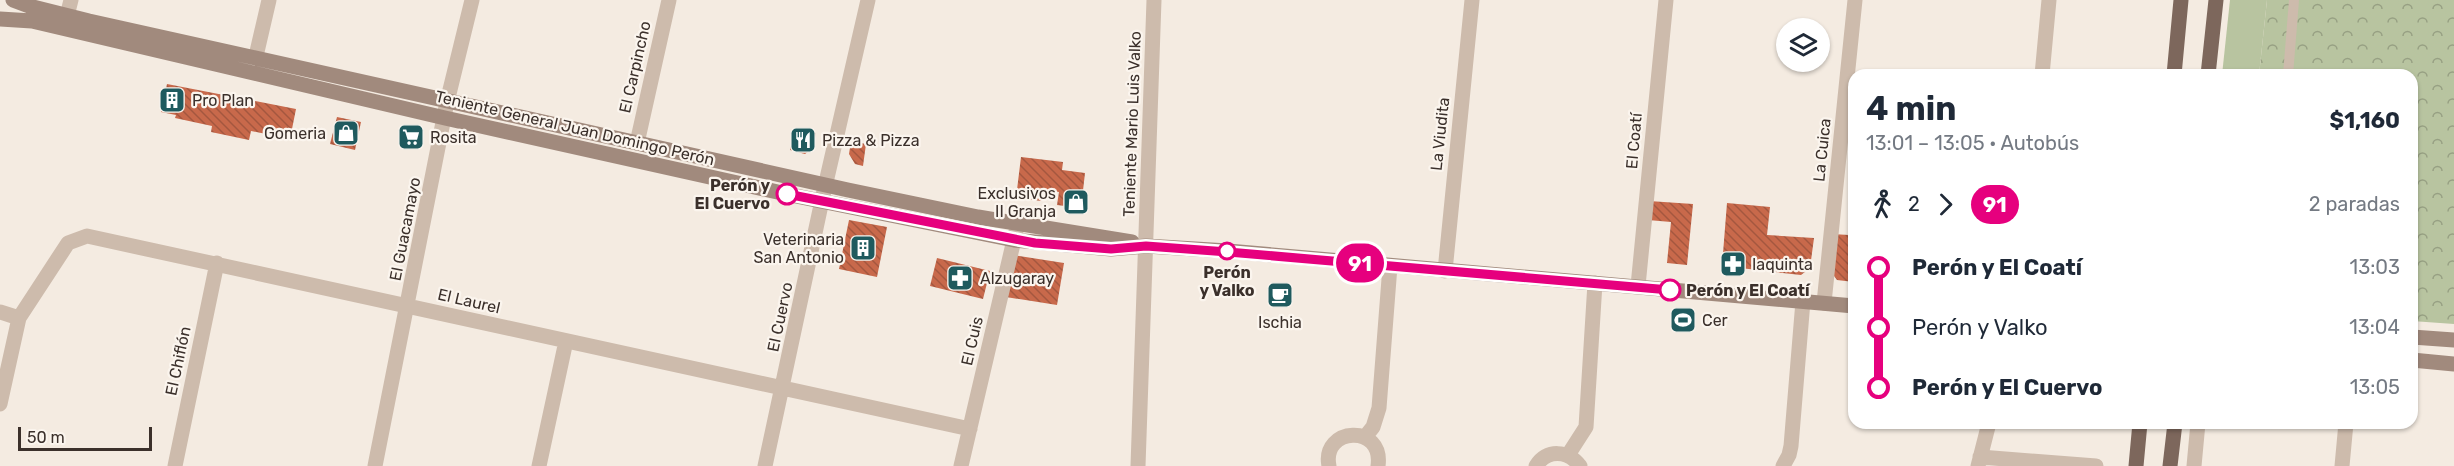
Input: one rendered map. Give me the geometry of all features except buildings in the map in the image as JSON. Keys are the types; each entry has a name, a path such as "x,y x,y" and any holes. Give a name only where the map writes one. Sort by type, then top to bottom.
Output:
{"main road":[{"name":"Teniente General Juan Domingo Perón","path":"13,0 29,6 256,56 447,102 825,185 1018,224 1113,238 1146,246 1848,305"},
{"path":"2175,69 2181,0"},
{"path":"2209,69 2216,0"},
{"name":"Teniente General Juan Domingo Perón","path":"0,19 32,21 445,118 822,201 1014,240 1111,249 1146,246"},
{"path":"2418,337 2454,340"},
{"path":"2418,361 2454,364"},
{"path":"2136,466 2139,429"},
{"path":"2170,466 2174,429"}],"street":[{"path":"68,15 71,0"},
{"path":"256,56 269,0"},
{"name":"El Guacamayo","path":"375,466 447,102 472,0"},
{"name":"El Carpincho","path":"637,143 669,0"},
{"name":"El Cuervo","path":"765,466 825,185 868,0"},
{"name":"Teniente Mario Luis Valko","path":"1138,466 1154,0"},
{"name":"La Viudita","path":"1445,271 1472,0"},
{"name":"El Coatí","path":"1638,286 1666,0"},
{"name":"La Cuica","path":"1824,303 1855,0"},
{"path":"2043,69 2049,0"},
{"name":"El Cuis","path":"961,466 1018,224"},
{"name":"El Laurel","path":"19,318 62,251 75,239 87,236 970,429"},
{"name":"El Chiflón","path":"175,466 217,263"},
{"path":"1365,437 1373,427 1379,408 1390,266"},
{"path":"1568,455 1586,427 1595,283"},
{"path":"1783,466 1791,446 1803,301"},
{"path":"0,312 19,318 0,404"},
{"path":"539,466 566,341"},
{"path":"1987,429 1979,461 2096,466"},
{"path":"2194,466 2197,429"},
{"path":"2342,466 2345,429"},
{"path":"1329,466 1329,452 1340,438 1348,435 1365,437 1376,448 1378,466"},
{"path":"1536,466 1545,456 1552,454 1568,455 1580,466"}],"lane":[{"path":"2289,69 2294,0"}],"green space":[{"path":"2230,0 2267,0 2260,69 2223,69"},
{"path":"2267,0 2454,0 2454,324 2418,321 2418,69 2260,69"}],"bus line":[{"name":"91","path":"787,194 1035,243 1111,249 1146,246 1228,252 1670,290"}],"place":[{"name":"Pro Plan","path":"172,100"},
{"name":"Gomeria","path":"346,133"},
{"name":"Rosita","path":"411,137"},
{"name":"Pizza & Pizza","path":"803,140"},
{"name":"Perón y El Cuervo","path":"787,194"},
{"name":"Exclusivos II Granja","path":"1076,202"},
{"name":"Veterinaria San Antonio","path":"863,248"},
{"name":"Perón y Valko","path":"1227,251"},
{"name":"Iaquinta","path":"1733,264"},
{"name":"Alzugaray","path":"960,278"},
{"name":"Perón y El Coatí","path":"1670,290"},
{"name":"Ischia","path":"1280,295"},
{"name":"Cer","path":"1683,320"}]}
